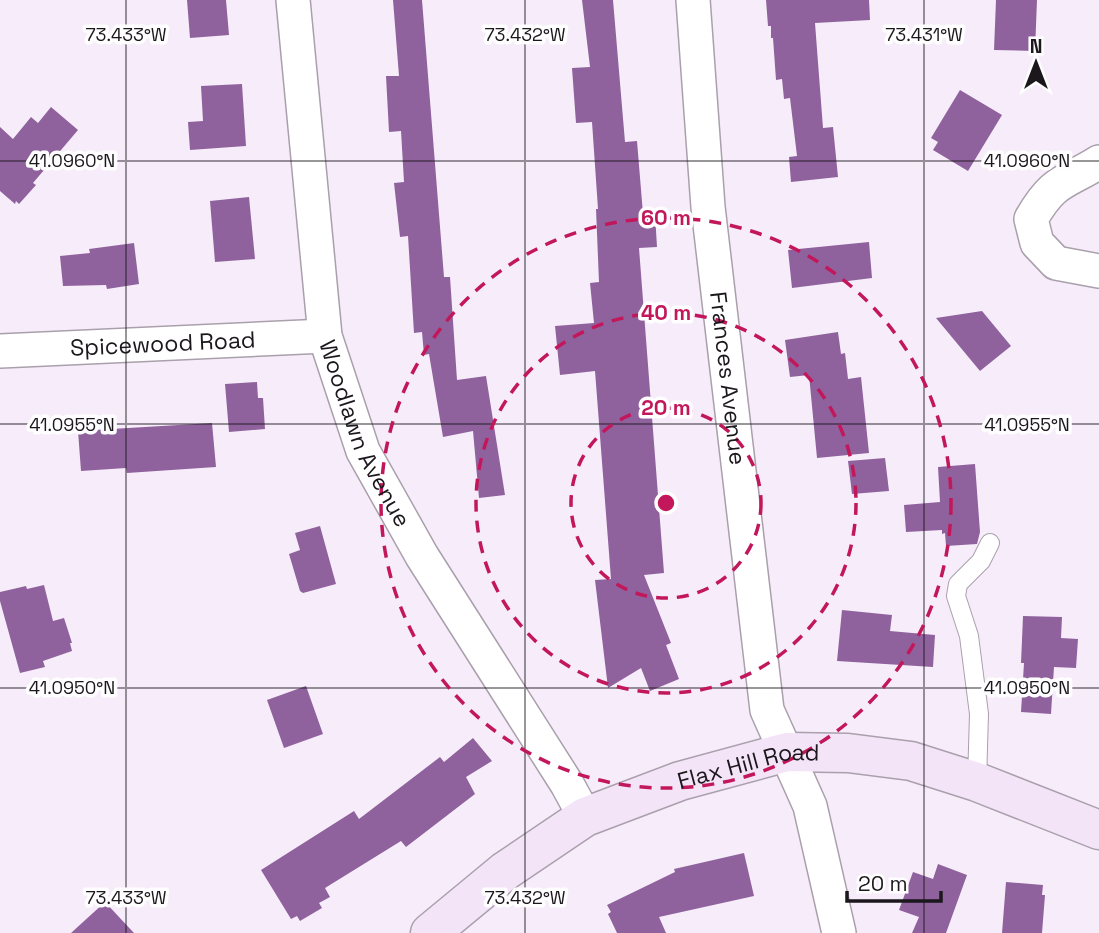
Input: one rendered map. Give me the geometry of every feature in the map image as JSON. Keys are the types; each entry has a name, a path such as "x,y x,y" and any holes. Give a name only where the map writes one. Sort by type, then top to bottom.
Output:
{"main road":[{"name":"Flax Hill Road","path":"430,933 505,871 585,817 680,781 787,752 848,753 911,761 977,782 1099,830"}],"street":[{"name":"Woodlawn Avenue","path":"293,0 325,336 363,451 422,556 567,784 585,817"},
{"name":"Frances Avenue","path":"693,0 708,207 767,710 810,806 839,933"},
{"path":"1099,162 1061,181 1043,197 1031,219 1037,243 1056,262 1099,271"},
{"name":"Spicewood Road","path":"0,351 325,336"}],"lane":[{"path":"977,782 979,714 969,636 956,596 958,584 981,561 990,543"}],"building":[{"path":"187,0 226,0 229,35 190,38"},
{"path":"393,0 422,0 444,277 450,277 457,380 486,376 505,495 479,498 473,431 443,437 429,354 424,355 422,332 414,333 408,236 400,237 394,183 404,182 401,131 389,132 386,76 399,76"},
{"path":"582,0 613,0 625,142 637,141 643,214 655,214 657,247 639,248 664,573 644,575 671,643 666,645 679,679 650,691 641,668 608,688 595,580 611,579 595,371 560,375 555,326 594,323 590,283 599,282 598,209 592,122 576,123 572,68 590,67"},
{"path":"766,0 869,0 870,20 815,23 823,128 833,127 838,177 791,182 789,157 797,156 790,98 784,99 782,79 776,80 773,38 771,26 768,26"},
{"path":"996,0 1037,0 1035,51 994,50"},
{"path":"242,84 246,146 190,150 188,122 203,121 201,86"},
{"path":"960,90 1002,115 968,171 933,150 938,142 931,138"},
{"path":"51,107 78,130 33,183 36,185 19,204 16,201 15,204 0,191 0,127 13,139 31,117 38,123"},
{"path":"249,197 255,259 215,262 210,201"},
{"path":"869,242 872,278 792,288 788,250"},
{"path":"134,243 139,284 107,289 106,285 63,286 60,256 90,253 89,249"},
{"path":"982,311 1011,346 980,371 936,318"},
{"path":"838,332 841,354 845,353 848,379 861,377 869,453 817,458 809,375 790,377 785,340"},
{"path":"257,382 258,398 263,398 265,429 229,432 225,384"},
{"path":"212,423 216,467 127,473 126,468 81,471 78,431"},
{"path":"885,458 889,491 852,494 848,461"},
{"path":"975,464 980,532 977,544 946,546 945,533 942,534 942,530 906,532 904,505 940,502 938,467"},
{"path":"320,526 336,584 303,593 300,591 289,554 300,550 295,533"},
{"path":"44,585 53,621 64,618 72,651 43,661 45,667 20,673 0,601 0,592"},
{"path":"842,610 892,615 890,631 935,635 933,667 837,661"},
{"path":"1023,616 1062,617 1061,638 1078,639 1076,668 1054,667 1051,714 1021,712"},
{"path":"306,686 323,734 284,748 267,700"},
{"path":"473,738 492,761 466,777 475,794 406,847 401,841 325,888 330,897 319,903 322,908 300,921 297,916 291,919 261,870 354,811 359,819 440,757 444,762"},
{"path":"744,853 754,896 659,917 666,933 617,933 607,905 675,872 674,869"},
{"path":"938,864 967,875 946,933 912,933 919,917 899,910 913,872 933,879"},
{"path":"1006,882 1043,885 1042,895 1045,895 1042,933 1002,933"},
{"path":"105,902 134,933 71,933"}]}
